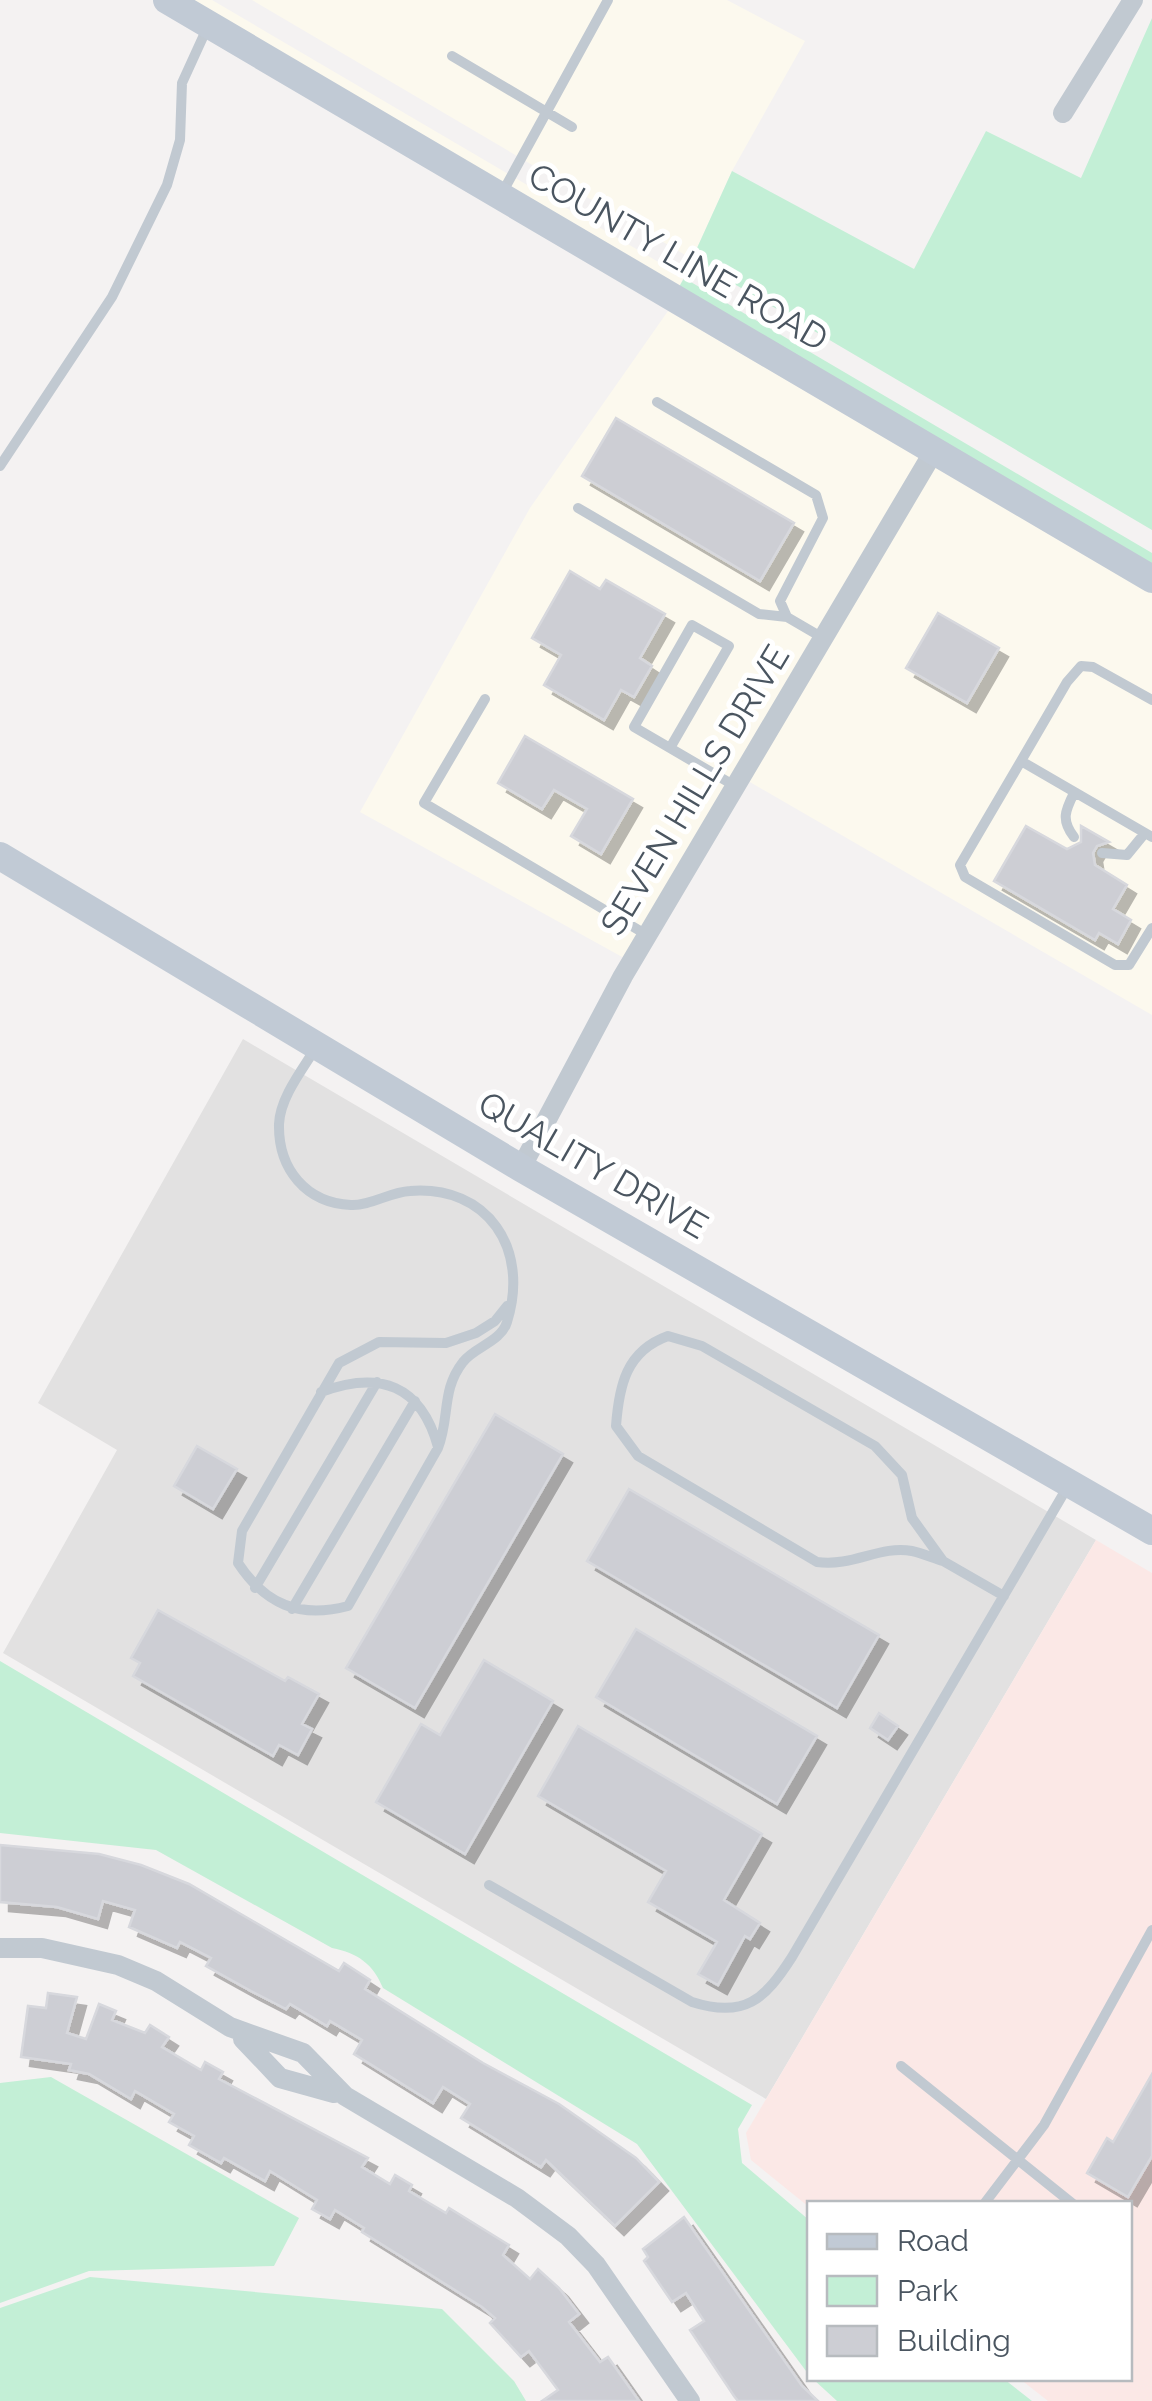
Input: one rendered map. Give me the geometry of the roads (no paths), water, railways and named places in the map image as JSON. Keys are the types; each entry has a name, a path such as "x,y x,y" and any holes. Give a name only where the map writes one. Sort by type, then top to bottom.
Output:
{"street":[{"name":"COUNTY LINE ROAD","path":"166,0 1152,579"},
{"path":"1063,113 1133,0"},
{"name":"SEVEN HILLS DRIVE","path":"521,1168 647,935 934,451"},
{"name":"QUALITY DRIVE","path":"0,856 521,1168 1152,1530"},
{"path":"0,1948 42,1948 118,1964 156,1981 230,2026 266,2042 297,2049 345,2096 517,2198 568,2236 596,2265 690,2401"},
{"path":"230,2026 280,2078 345,2096"}],"lane":[{"path":"500,196 608,0"},
{"path":"0,466 112,298 167,185 180,140 182,82 208,25"},
{"path":"452,56 572,127"},
{"path":"657,402 816,495 823,518 782,590 780,601 787,616"},
{"path":"578,508 759,614 787,616 823,638"},
{"path":"670,748 729,646 692,625 634,728 736,786"},
{"path":"1152,700 1093,667 1082,666 1067,682 960,866 965,877 1116,966 1129,965 1152,928"},
{"path":"485,699 424,802 647,935"},
{"path":"1020,761 1148,835 1127,855 1102,853"},
{"path":"1074,792 1065,812 1065,823 1074,837"},
{"path":"318,1044 287,1097 279,1122 286,1162 302,1188 322,1201 356,1206 410,1191 467,1198 483,1209 503,1237 512,1288 507,1322 500,1333 466,1358 449,1383 443,1409 445,1431 438,1448 348,1606 323,1613 292,1609 255,1588 238,1562 242,1531 338,1363 358,1351 396,1339 446,1343 476,1333 508,1306"},
{"path":"943,1561 912,1518 902,1475 875,1446 684,1338 668,1336 649,1343 630,1364 619,1388 616,1426 638,1456 817,1562 841,1566 880,1553 910,1550 943,1561 1004,1596"},
{"path":"320,1392 354,1382 377,1382 415,1400 430,1418 438,1448"},
{"path":"255,1588 377,1382"},
{"path":"292,1609 415,1400"},
{"path":"489,1886 692,2002 716,2010 756,2000 774,1985 792,1956 1070,1483"},
{"path":"986,2201 1061,2096 1152,1930"},
{"path":"901,2066 1070,2201"}]}
